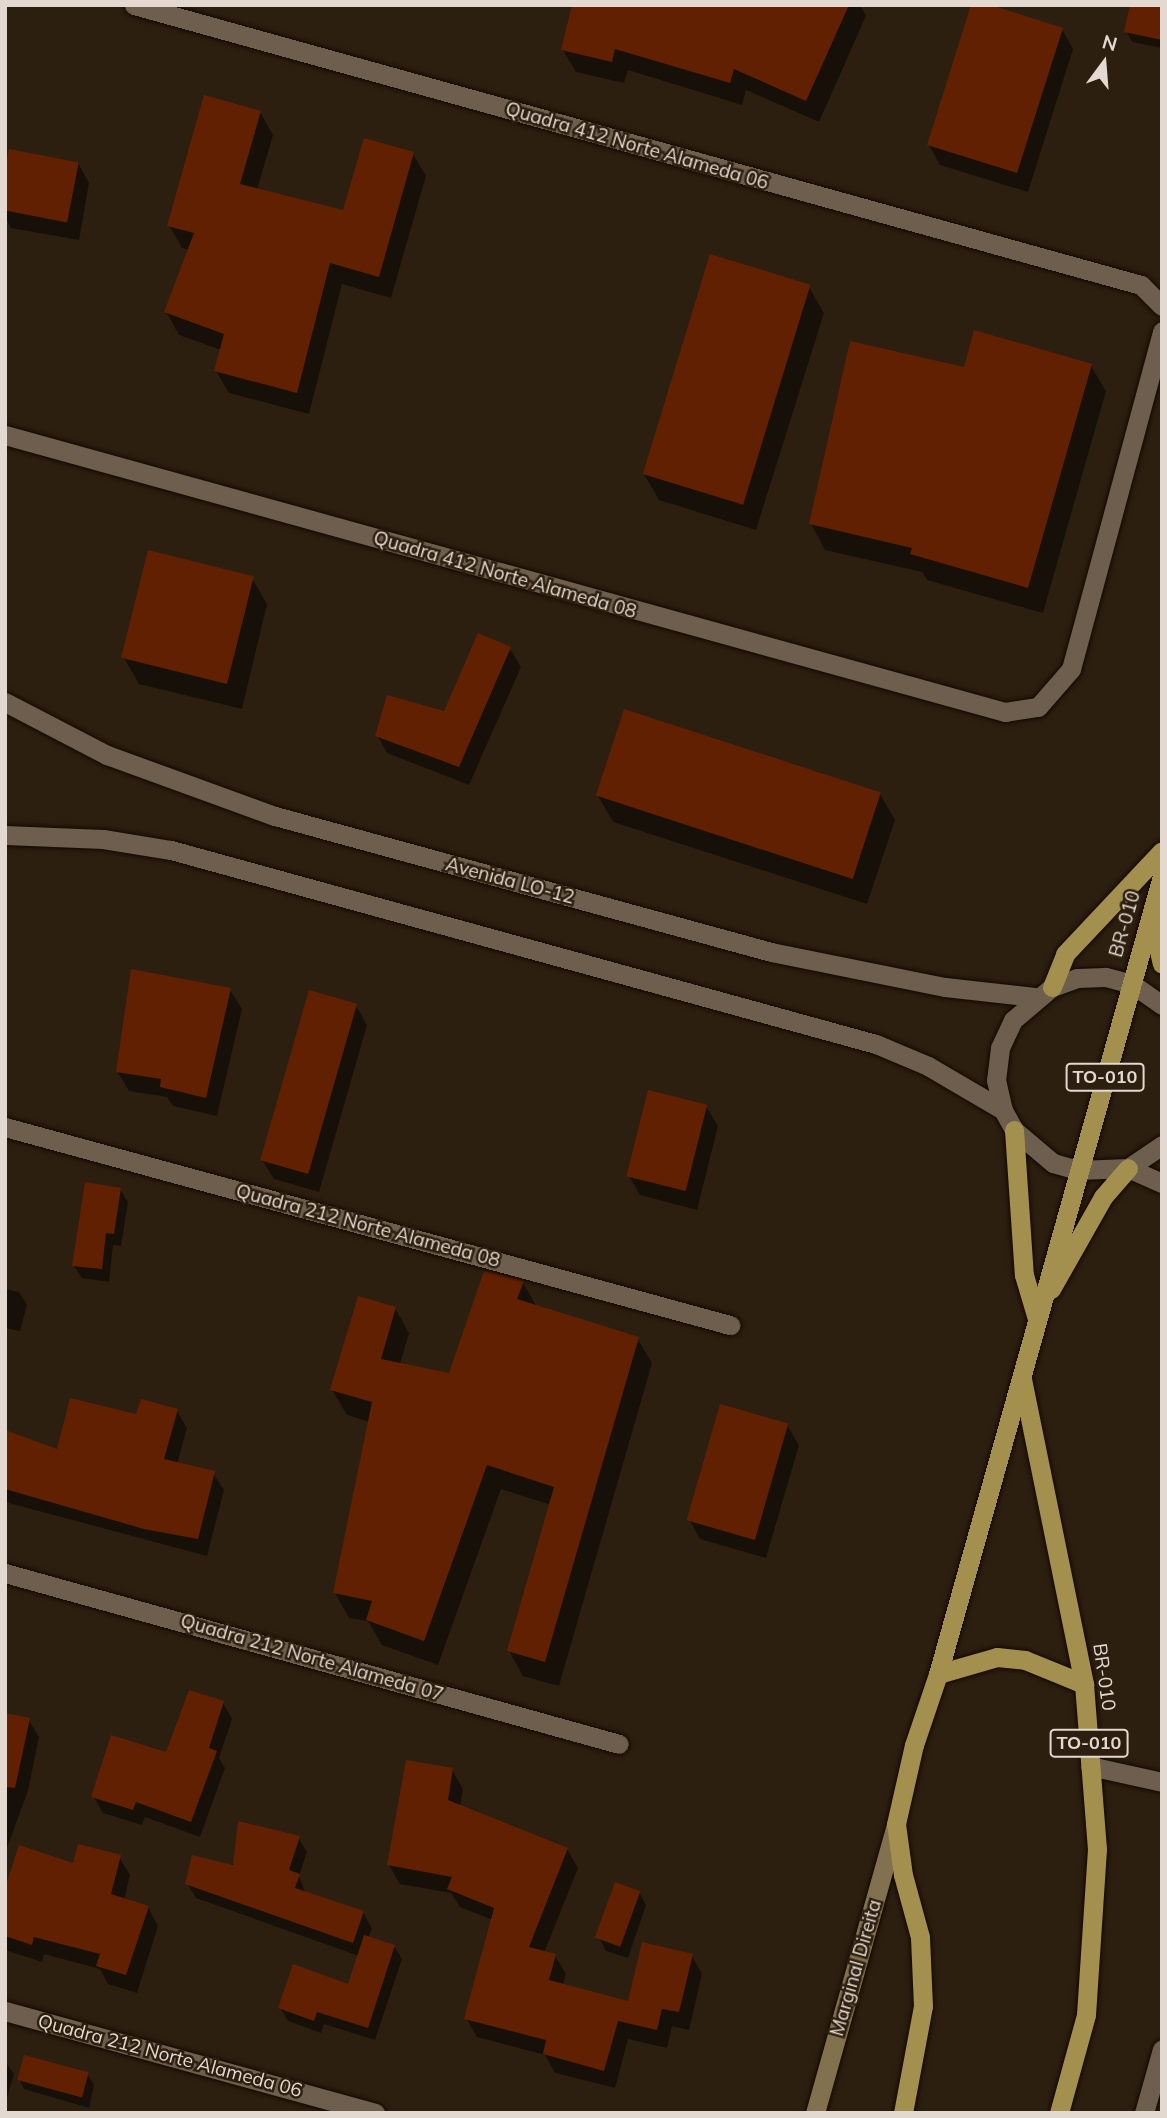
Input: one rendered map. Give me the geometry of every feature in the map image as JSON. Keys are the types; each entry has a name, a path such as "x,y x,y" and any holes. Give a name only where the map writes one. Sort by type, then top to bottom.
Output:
{"highway":[{"path":"1052,986 1065,954 1162,851"},
{"name":"BR-010","path":"1132,985 1162,876"},
{"path":"1151,915 1162,964"},
{"name":"TO-010","path":"903,2113 923,2006 920,1937 903,1875 896,1824 914,1745 938,1674 1132,985"},
{"path":"1014,1130 1024,1275 1037,1319"},
{"path":"1044,1298 1063,1273 1103,1197 1128,1168"},
{"name":"BR-010","path":"1021,1375 1084,1684 1097,1849 1086,2015 1059,2113"},
{"path":"938,1674 997,1657 1025,1660 1084,1684"}],"main road":[{"name":"Marginal Direita","path":"815,2113 896,1824"}],"street":[{"name":"Quadra 412 Norte Alameda 06","path":"134,5 1141,285 1162,306"},
{"name":"Quadra 412 Norte Alameda 08","path":"5,435 1005,712 1038,707 1071,669 1162,331"},
{"name":"Avenida LO-12","path":"5,702 129,764 275,816 771,952 944,987 1034,997"},
{"path":"5,835 103,839 171,850 823,1029 876,1044 928,1066 1003,1110"},
{"path":"1162,1005 1132,985 1105,977 1077,978 1052,986 1034,997 1013,1020 1000,1048 996,1080 1003,1110 1014,1130 1042,1156 1078,1170 1128,1168 1162,1183"},
{"name":"Quadra 212 Norte Alameda 08","path":"5,1127 730,1325"},
{"path":"1128,1168 1162,1145"},
{"name":"Quadra 212 Norte Alameda 07","path":"5,1573 619,1744"},
{"path":"1090,1766 1162,1782"},
{"name":"Quadra 212 Norte Alameda 06","path":"5,2011 375,2113"},
{"path":"1144,2113 1162,2049"}],"building":[{"path":"572,5 849,5 806,101 734,69 730,83 615,49 612,62 561,50"},
{"path":"971,5 991,5 1063,28 1017,173 927,145"},
{"path":"1130,5 1162,5 1162,40 1124,32"},
{"path":"204,95 261,111 240,184 343,210 364,138 414,152 379,277 330,263 297,393 214,371 224,334 164,312 194,233 167,226"},
{"path":"9,149 79,163 67,222 5,210 5,170"},
{"path":"710,254 810,285 743,505 643,474"},
{"path":"974,330 1092,364 1028,588 910,554 912,548 809,524 850,341 964,367"},
{"path":"148,550 254,576 227,684 121,658"},
{"path":"478,633 511,647 459,767 375,736 387,695 444,711"},
{"path":"624,709 881,792 853,879 596,796"},
{"path":"131,969 231,988 206,1098 160,1087 161,1079 116,1072"},
{"path":"309,990 357,1004 308,1174 260,1160"},
{"path":"648,1090 707,1105 686,1191 626,1176"},
{"path":"85,1182 121,1188 114,1234 106,1233 102,1269 72,1266"},
{"path":"484,1271 524,1281 517,1299 639,1337 545,1662 507,1651 554,1487 487,1465 424,1641 366,1620 372,1601 333,1593 372,1402 330,1390 358,1296 396,1307 381,1359 449,1373"},
{"path":"70,1398 136,1414 141,1399 178,1409 164,1459 215,1471 198,1539 144,1529 5,1489 5,1430 57,1449"},
{"path":"720,1404 788,1424 755,1540 687,1520"},
{"path":"189,1690 224,1701 209,1748 217,1751 191,1822 136,1802 133,1810 91,1797 111,1735 166,1752"},
{"path":"5,1713 30,1718 15,1788 5,1787"},
{"path":"406,1760 453,1768 448,1800 568,1848 529,1947 556,1954 549,1980 628,2001 642,1942 693,1954 679,2012 662,2009 657,2030 618,2021 604,2071 543,2054 546,2040 464,2019 494,1908 447,1889 452,1877 387,1865"},
{"path":"238,1821 300,1836 289,1870 300,1874 295,1888 364,1911 353,1943 185,1884 192,1855 233,1865"},
{"path":"78,1844 121,1855 111,1894 149,1906 126,1975 96,1966 100,1954 34,1937 32,1945 5,1936 5,1888 19,1845 73,1863"},
{"path":"615,1882 640,1891 620,1947 595,1937"},
{"path":"364,1935 395,1945 368,2028 317,2012 314,2021 278,2008 293,1964 348,1984"},
{"path":"24,2055 89,2072 82,2097 17,2080"}]}
